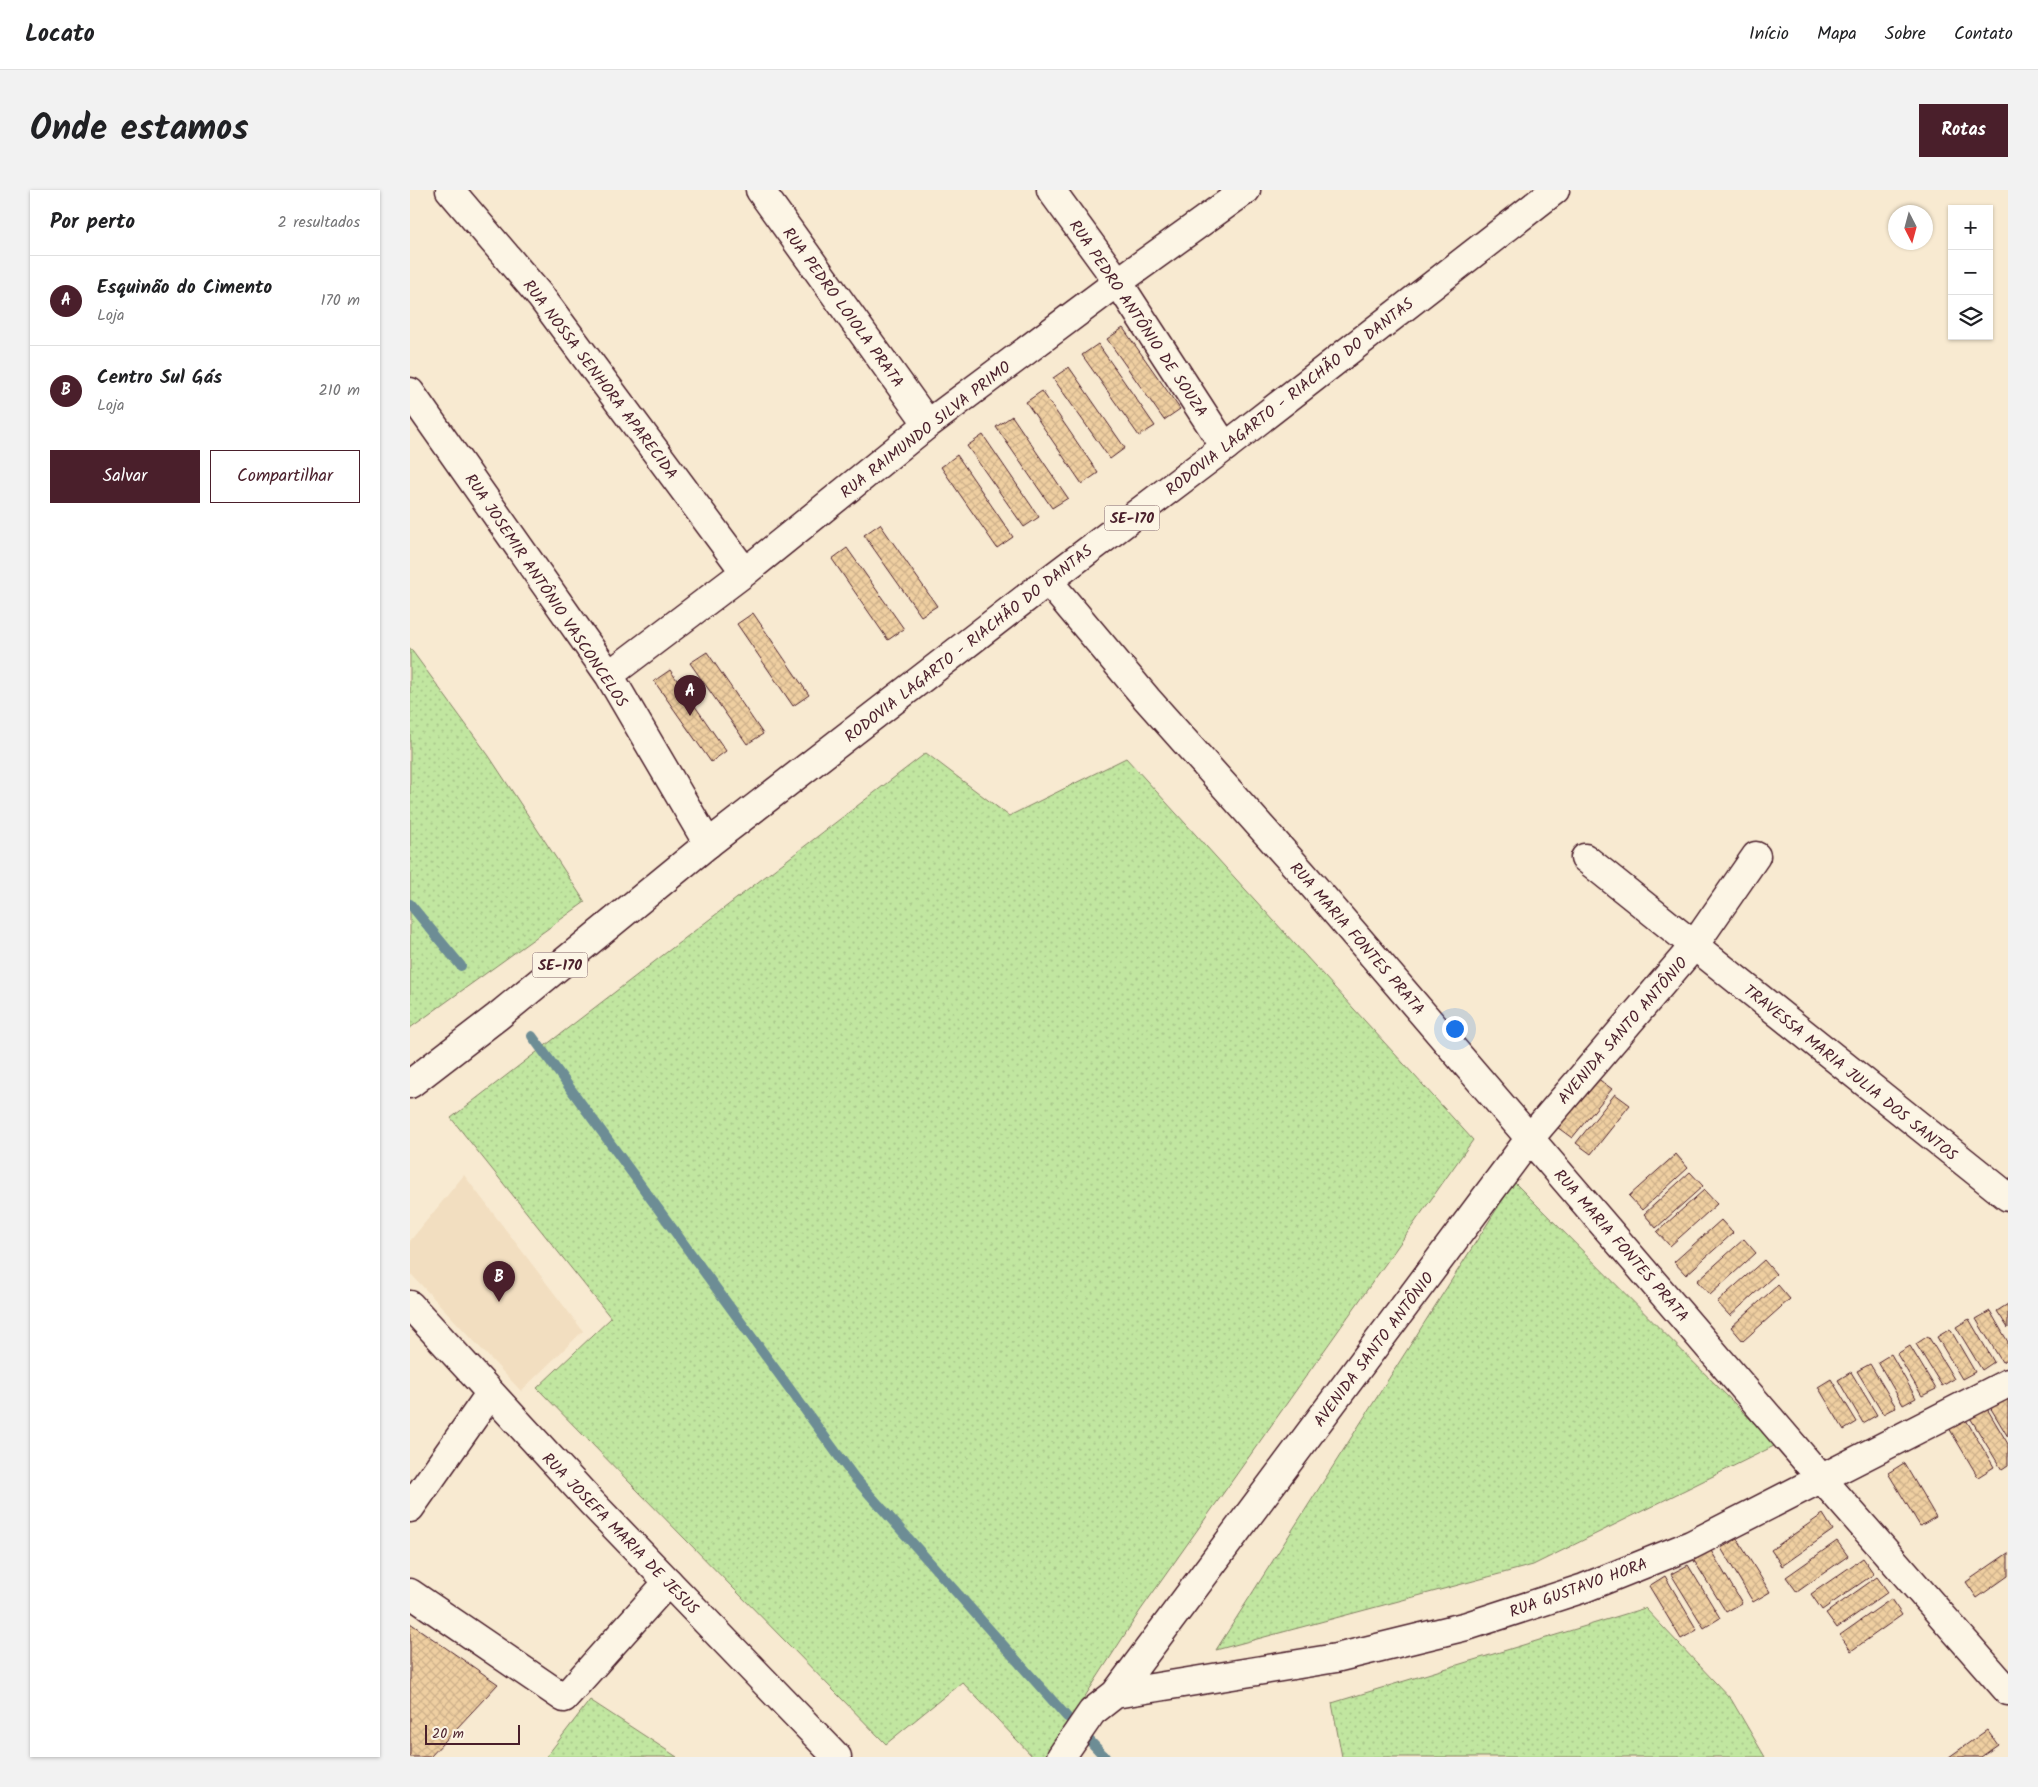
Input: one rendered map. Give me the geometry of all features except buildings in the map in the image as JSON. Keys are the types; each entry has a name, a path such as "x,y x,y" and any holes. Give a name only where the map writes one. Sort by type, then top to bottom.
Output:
{"street":[{"name":"RUA NOSSA SENHORA APARECIDA","path":"450,190 541,297 745,572"},
{"name":"RUA PEDRO LOIOLA PRATA","path":"760,190 928,424"},
{"name":"RUA PEDRO ANTÔNIO DE SOUZA","path":"1051,190 1118,282 1225,447"},
{"name":"RUA RAIMUNDO SILVA PRIMO","path":"608,675 745,572 928,424 1118,282 1246,190"},
{"name":"RODOVIA LAGARTO - RIACHÃO DO DANTAS","path":"412,1084 708,844 1225,447 1555,190"},
{"name":"RUA JOSEMIR ANTÔNIO VASCONCELOS","path":"410,392 608,675 708,844"},
{"name":"RUA MARIA FONTES PRATA","path":"1048,582 1147,699 1303,874 1822,1478 2008,1691"},
{"name":"AVENIDA SANTO ANTÔNIO","path":"1061,1757 1092,1712 1115,1694 1530,1138 1693,947 1756,856"},
{"name":"TRAVESSA MARIA JULIA DOS SANTOS","path":"1585,858 1693,947 2008,1197"},
{"name":"RUA JOSEFA MARIA DE JESUS","path":"410,1305 490,1394 837,1757"},
{"name":"RUA GUSTAVO HORA","path":"1115,1694 1336,1658 1466,1626 1584,1588 1691,1545 2008,1383"},
{"path":"410,1508 490,1394"},
{"path":"410,1593 564,1698 668,1582"}],"shaded area":[{"path":"464,1175 583,1331 521,1391 410,1273 410,1241"}],"green space":[{"path":"410,648 489,756 585,902 410,1028"},
{"path":"926,753 1009,816 1126,758 1473,1140 1140,1611 1046,1757 1033,1757 962,1682 886,1744 537,1388 611,1318 451,1118"},
{"path":"1514,1182 1776,1445 1533,1565 1216,1650"},
{"path":"1645,1608 1731,1699 1765,1757 1342,1757 1332,1703"},
{"path":"590,1700 677,1757 546,1757"}],"waterway":[{"path":"410,904 461,966"},
{"path":"532,1036 854,1477 1067,1717"},
{"path":"1090,1741 1105,1757"}],"place":[{"name":"Esquinão do Cimento","path":"690,716"},
{"name":"Centro Sul Gás","path":"499,1302"}]}
